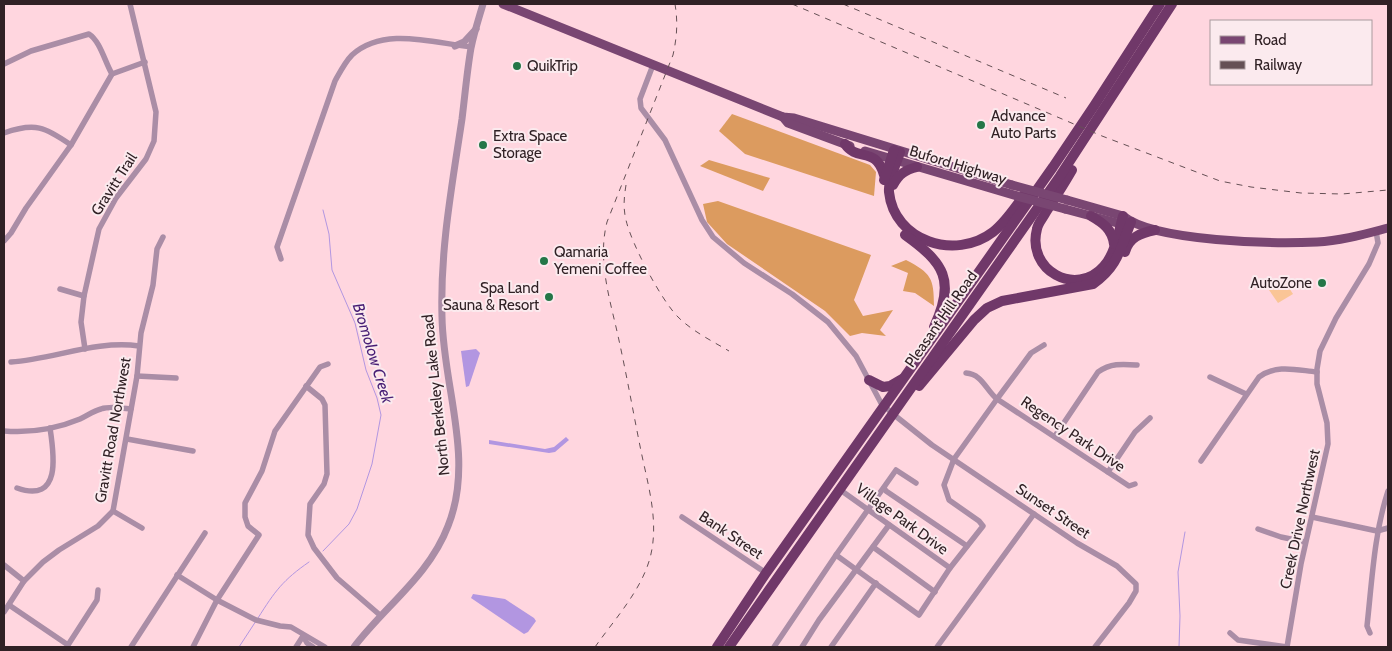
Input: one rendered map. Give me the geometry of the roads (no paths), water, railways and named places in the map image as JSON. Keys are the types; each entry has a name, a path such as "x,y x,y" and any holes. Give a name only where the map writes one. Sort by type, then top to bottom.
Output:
{"highway":[{"name":"Pleasant Hill Road","path":"716,647 1094,106 1160,4"},
{"name":"Pleasant Hill Road","path":"729,647 1060,176 1172,4"},
{"path":"1117,91 1102,120 1037,228 1035,244 1037,254 1044,267 1060,278 1075,280 1086,278 1096,274 1106,265 1125,221"},
{"path":"895,155 889,180 889,192 893,208 899,220 908,231 926,241 944,245 956,246 978,241 993,232 1004,221 1094,106"},
{"path":"845,144 848,150 876,158 881,165 884,175 884,196 887,210 893,222 902,233 935,259 944,278 946,289 944,303 923,351"},
{"path":"884,175 895,155"},
{"path":"917,166 902,172 894,185 892,194 901,218 926,241"},
{"path":"1091,216 1112,233 1114,246"},
{"path":"893,414 900,409 974,320 988,308 1002,301 1093,284 1105,276 1114,266 1125,221"},
{"path":"1024,296 1057,297 1102,285 1111,278 1118,268 1126,246 1138,234 1155,230"},
{"path":"869,380 883,387 899,381 906,375"}],"main road":[{"name":"Buford Highway","path":"503,4 783,117 794,118 895,155 1011,190"},
{"name":"Buford Highway","path":"783,117 788,123 845,144 895,155 917,166 1066,204 1155,230 1231,240 1319,242 1388,228"},
{"name":"Buford Highway","path":"1066,204 1091,216 1125,221"}],"street":[{"name":"Gravitt Trail","path":"85,349 81,322 84,296 102,223 116,198 146,159 154,141 156,112 130,4"},
{"name":"North Berkeley Lake Road","path":"354,647 419,576 442,542 449,525 458,488 458,450 444,347 441,274 454,162 471,47 483,4"},
{"path":"455,46 464,42 476,29"},
{"path":"4,64 31,52 89,34 95,37 112,74"},
{"path":"281,259 277,247 336,81 351,56 376,41 393,38 471,47"},
{"path":"4,241 71,145 112,74 145,62"},
{"name":"Sunset Street","path":"653,64 640,99 640,108 665,140 702,220 713,237 744,263 792,294 828,322 856,356 881,403 893,414 932,445 1077,543 1117,566 1136,584 1136,591 1129,603 1095,647"},
{"path":"4,133 17,128 36,126 54,134 71,145"},
{"name":"Creek Drive Northwest","path":"1287,647 1305,542 1328,444 1317,372 1322,345 1369,264 1378,242 1376,231"},
{"name":"Gravitt Road Northwest","path":"4,612 24,581 43,562 58,550 98,526 113,511 137,376 139,346 146,310 154,284 157,249 163,237"},
{"path":"60,289 84,296"},
{"path":"11,362 34,360 103,345 126,344 139,346"},
{"path":"997,399 1030,353 1044,345"},
{"path":"193,647 216,600 259,535 248,526 245,518 245,503 262,470 275,431 320,367 328,364"},
{"path":"1055,436 1098,372 1106,367 1119,364 1137,366"},
{"path":"1201,461 1259,377 1272,370 1287,368 1317,372"},
{"name":"Regency Park Drive","path":"966,373 979,377 997,399 1129,486 1135,484"},
{"path":"137,376 176,378"},
{"path":"1210,377 1246,394"},
{"path":"306,386 322,399 325,405 328,463 324,484 310,504 308,535 314,548 337,578 381,616"},
{"name":"Regency Park Drive","path":"967,546 983,526 980,521 949,500 945,491 945,478 954,459 997,399"},
{"path":"4,431 22,432 50,428 79,419 101,409 113,407 131,409"},
{"path":"1108,472 1135,432 1150,418"},
{"path":"17,488 26,492 35,492 42,489 49,482 53,473 54,462 50,428"},
{"path":"127,439 193,451"},
{"path":"774,647 867,509 896,470 916,483"},
{"path":"836,555 919,615 967,546 884,488"},
{"name":"Village Park Drive","path":"839,489 950,568"},
{"path":"1370,633 1367,626 1377,531 1388,491"},
{"path":"113,511 142,528"},
{"path":"939,646 1034,514"},
{"name":"Bank Street","path":"682,517 766,574"},
{"path":"1312,517 1377,531 1388,528"},
{"path":"802,647 818,620 889,525"},
{"path":"1258,529 1281,537 1305,542"},
{"path":"131,647 205,533"},
{"path":"872,547 935,592"},
{"path":"4,565 24,581"},
{"path":"177,574 216,600 256,620 291,627 303,636 310,637 313,645 325,647"},
{"path":"831,647 876,584"},
{"path":"9,605 68,645 96,600 98,590"},
{"path":"1230,633 1238,640 1287,647"},
{"path":"296,647 303,636"}],"waterway":[{"name":"Bromolow Creek","path":"323,210 329,234 332,270 355,323 366,370 377,398 381,415 372,464 357,509 349,524 323,551"},
{"path":"1179,647 1178,572 1185,532"},
{"name":"Bromolow Creek","path":"258,618 280,587 309,562"},
{"name":"Bromolow Creek","path":"239,647 256,621"}],"railway":[{"path":"595,647 634,594 646,570 653,544 654,530 651,502 607,288 603,248 607,222 673,55 677,30 675,4"},
{"path":"792,4 1102,136 1220,181 1301,193 1342,194 1388,190"},
{"path":"843,4 1066,98"},
{"path":"626,185 624,207 629,230 640,256 663,298 678,317 689,327 729,351"}],"place":[{"name":"QuikTrip","path":"517,66"},
{"name":"Advance Auto Parts","path":"981,125"},
{"name":"Extra Space Storage","path":"483,145"},
{"name":"Qamaria Yemeni Coffee","path":"544,261"},
{"name":"AutoZone","path":"1322,283"},
{"name":"Spa Land Sauna & Resort","path":"549,297"}]}
